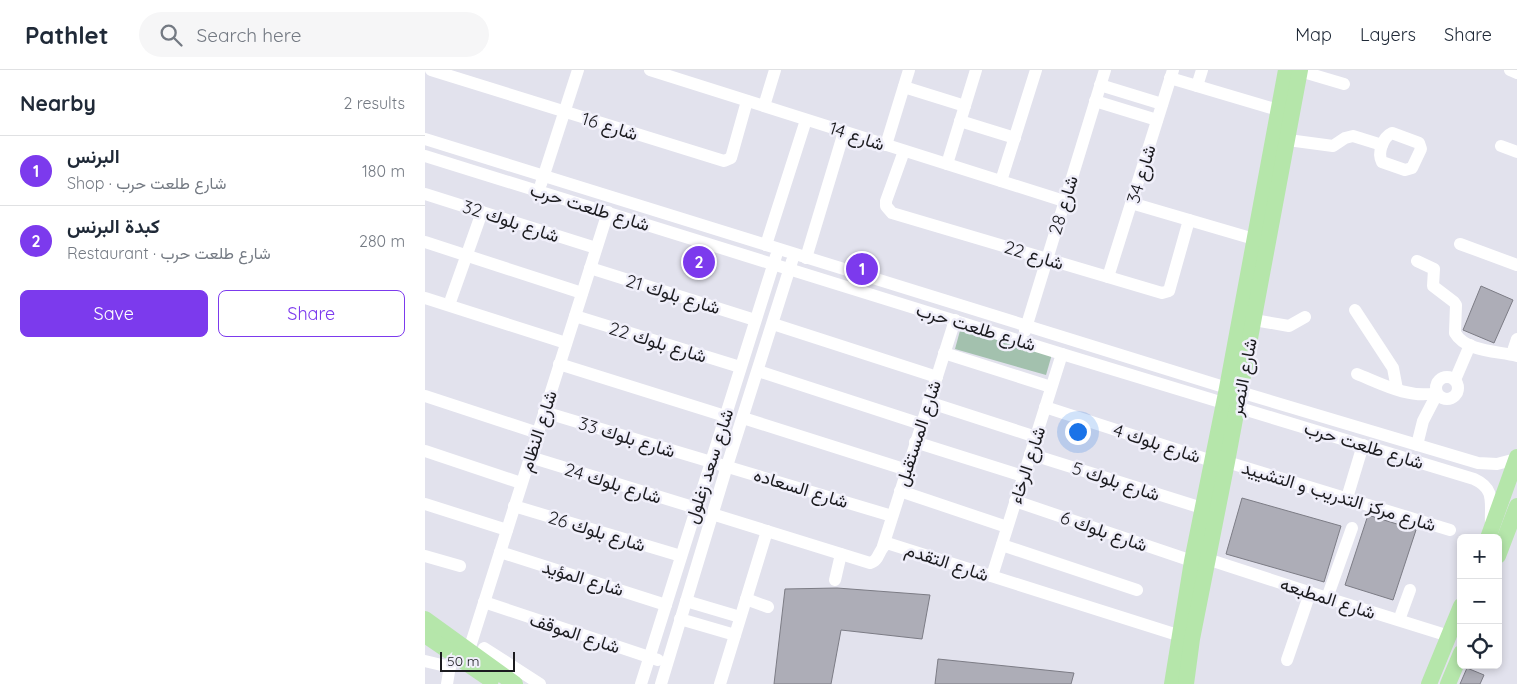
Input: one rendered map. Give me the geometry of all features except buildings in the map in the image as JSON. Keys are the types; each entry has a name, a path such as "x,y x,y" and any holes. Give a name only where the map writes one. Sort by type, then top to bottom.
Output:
{"main road":[{"name":"شارع النصر","path":"1232,398 1254,320 1276,166 1278,110 1296,70"},
{"name":"شارع النصر","path":"1172,684 1185,637 1232,398 1254,239 1276,166 1288,140 1296,70"},
{"path":"1489,533 1517,458"},
{"name":"شارع النصر","path":"1200,560 1202,508 1220,461"},
{"path":"1502,545 1517,506"},
{"path":"1429,684 1457,616"},
{"path":"425,619 476,649 515,684"},
{"path":"425,635 451,660 498,684"},
{"name":"شارع النصر","path":"1185,637 1186,684"},
{"path":"1448,684 1457,663"}],"street":[{"name":"شارع 16","path":"431,70 727,161 731,158 747,101"},
{"path":"538,191 578,70"},
{"name":"شارع 14","path":"650,70 1064,202"},
{"path":"764,106 775,70"},
{"path":"886,145 909,70"},
{"path":"947,164 976,70"},
{"path":"1001,181 1036,70"},
{"name":"شارع 28","path":"1022,341 1105,70"},
{"path":"1197,86 1202,70"},
{"path":"1296,70 1344,84"},
{"path":"1509,70 1517,73"},
{"path":"1171,74 1197,86 1278,110"},
{"name":"شارع 34","path":"1108,277 1171,74"},
{"path":"1100,86 1163,104"},
{"path":"904,87 965,106"},
{"path":"1095,101 1157,120"},
{"name":"شارع سعد زغلول","path":"641,684 773,264 772,247 806,120"},
{"path":"960,121 1015,138"},
{"name":"شارع سعد زغلول","path":"661,684 727,466 790,269 801,256 844,132"},
{"path":"1288,140 1333,146 1345,138 1353,136 1382,146"},
{"name":"شارع طلعت حرب","path":"425,140 1027,325 1363,445 1480,482 1489,491 1491,499 1489,533"},
{"path":"1501,146 1517,152"},
{"name":"شارع 22","path":"904,151 886,201 886,206 893,213 1162,293 1167,293 1170,289 1189,220"},
{"name":"شارع طلعت حرب","path":"425,156 1062,354 1488,464 1497,464 1517,458"},
{"name":"شارع بلوك 32","path":"425,194 596,248"},
{"path":"1131,203 1254,239"},
{"path":"449,305 482,212"},
{"name":"شارع النظام","path":"476,649 484,602 608,212"},
{"path":"425,242 582,293"},
{"path":"1460,244 1517,265"},
{"path":"1417,261 1434,269 1433,286 1451,299 1456,306 1455,333 1462,342 1514,355 1517,339"},
{"name":"شارع بلوك 21","path":"590,268 755,320"},
{"path":"425,298 566,343"},
{"path":"1355,310 1393,368 1397,389"},
{"name":"شارع بلوك 22","path":"575,316 740,367"},
{"path":"1254,320 1289,326 1305,317"},
{"name":"شارع المستقبل","path":"883,546 955,320"},
{"path":"773,324 937,377"},
{"path":"1357,374 1415,395 1437,393 1447,400 1457,395 1459,387 1455,380 1470,345"},
{"path":"945,353 1051,387"},
{"name":"شارع الرخاء","path":"992,576 1062,354"},
{"path":"559,364 725,416"},
{"path":"758,371 921,424"},
{"path":"1417,445 1423,421 1437,393"},
{"path":"425,396 537,433"},
{"path":"928,402 1035,437"},
{"name":"شارع بلوك 4","path":"1045,407 1220,461"},
{"name":"شارع بلوك 33","path":"544,412 710,462"},
{"path":"743,418 907,470"},
{"path":"915,442 1023,476"},
{"path":"1347,498 1363,445"},
{"path":"425,451 521,483"},
{"name":"شارع بلوك 5","path":"1030,454 1202,508"},
{"name":"شارع بلوك 24","path":"530,457 696,508"},
{"name":"شارع مركز التدريب و التشييد","path":"1220,461 1450,530"},
{"name":"شارع السعاده","path":"710,462 892,516"},
{"path":"900,491 1007,527"},
{"name":"شارع بلوك 6","path":"1015,501 1200,560"},
{"path":"425,504 507,530"},
{"name":"شارع بلوك 26","path":"514,506 681,556"},
{"name":"شارع التقدم","path":"713,514 870,563 873,563 883,546 887,543 1185,637"},
{"path":"1327,598 1351,528"},
{"path":"720,684 767,531"},
{"path":"1002,545 1137,590"},
{"name":"شارع المؤيد","path":"500,552 666,604"},
{"path":"835,580 841,554"},
{"path":"425,556 460,566"},
{"name":"شارع المطبعه","path":"1200,560 1449,636"},
{"path":"1399,620 1410,590"},
{"path":"1287,660 1310,593"},
{"path":"746,599 767,607"},
{"path":"686,601 740,617"},
{"name":"شارع الموقف","path":"484,602 667,663"},
{"path":"680,619 735,635"},
{"path":"476,649 540,684"},
{"path":"425,661 451,660 447,684"}],"green space":[{"path":"961,327 1052,354 1046,375 955,349"}],"place":[{"name":"كبدة البرنس","path":"699,262"},
{"name":"البرنس","path":"862,269"}]}
